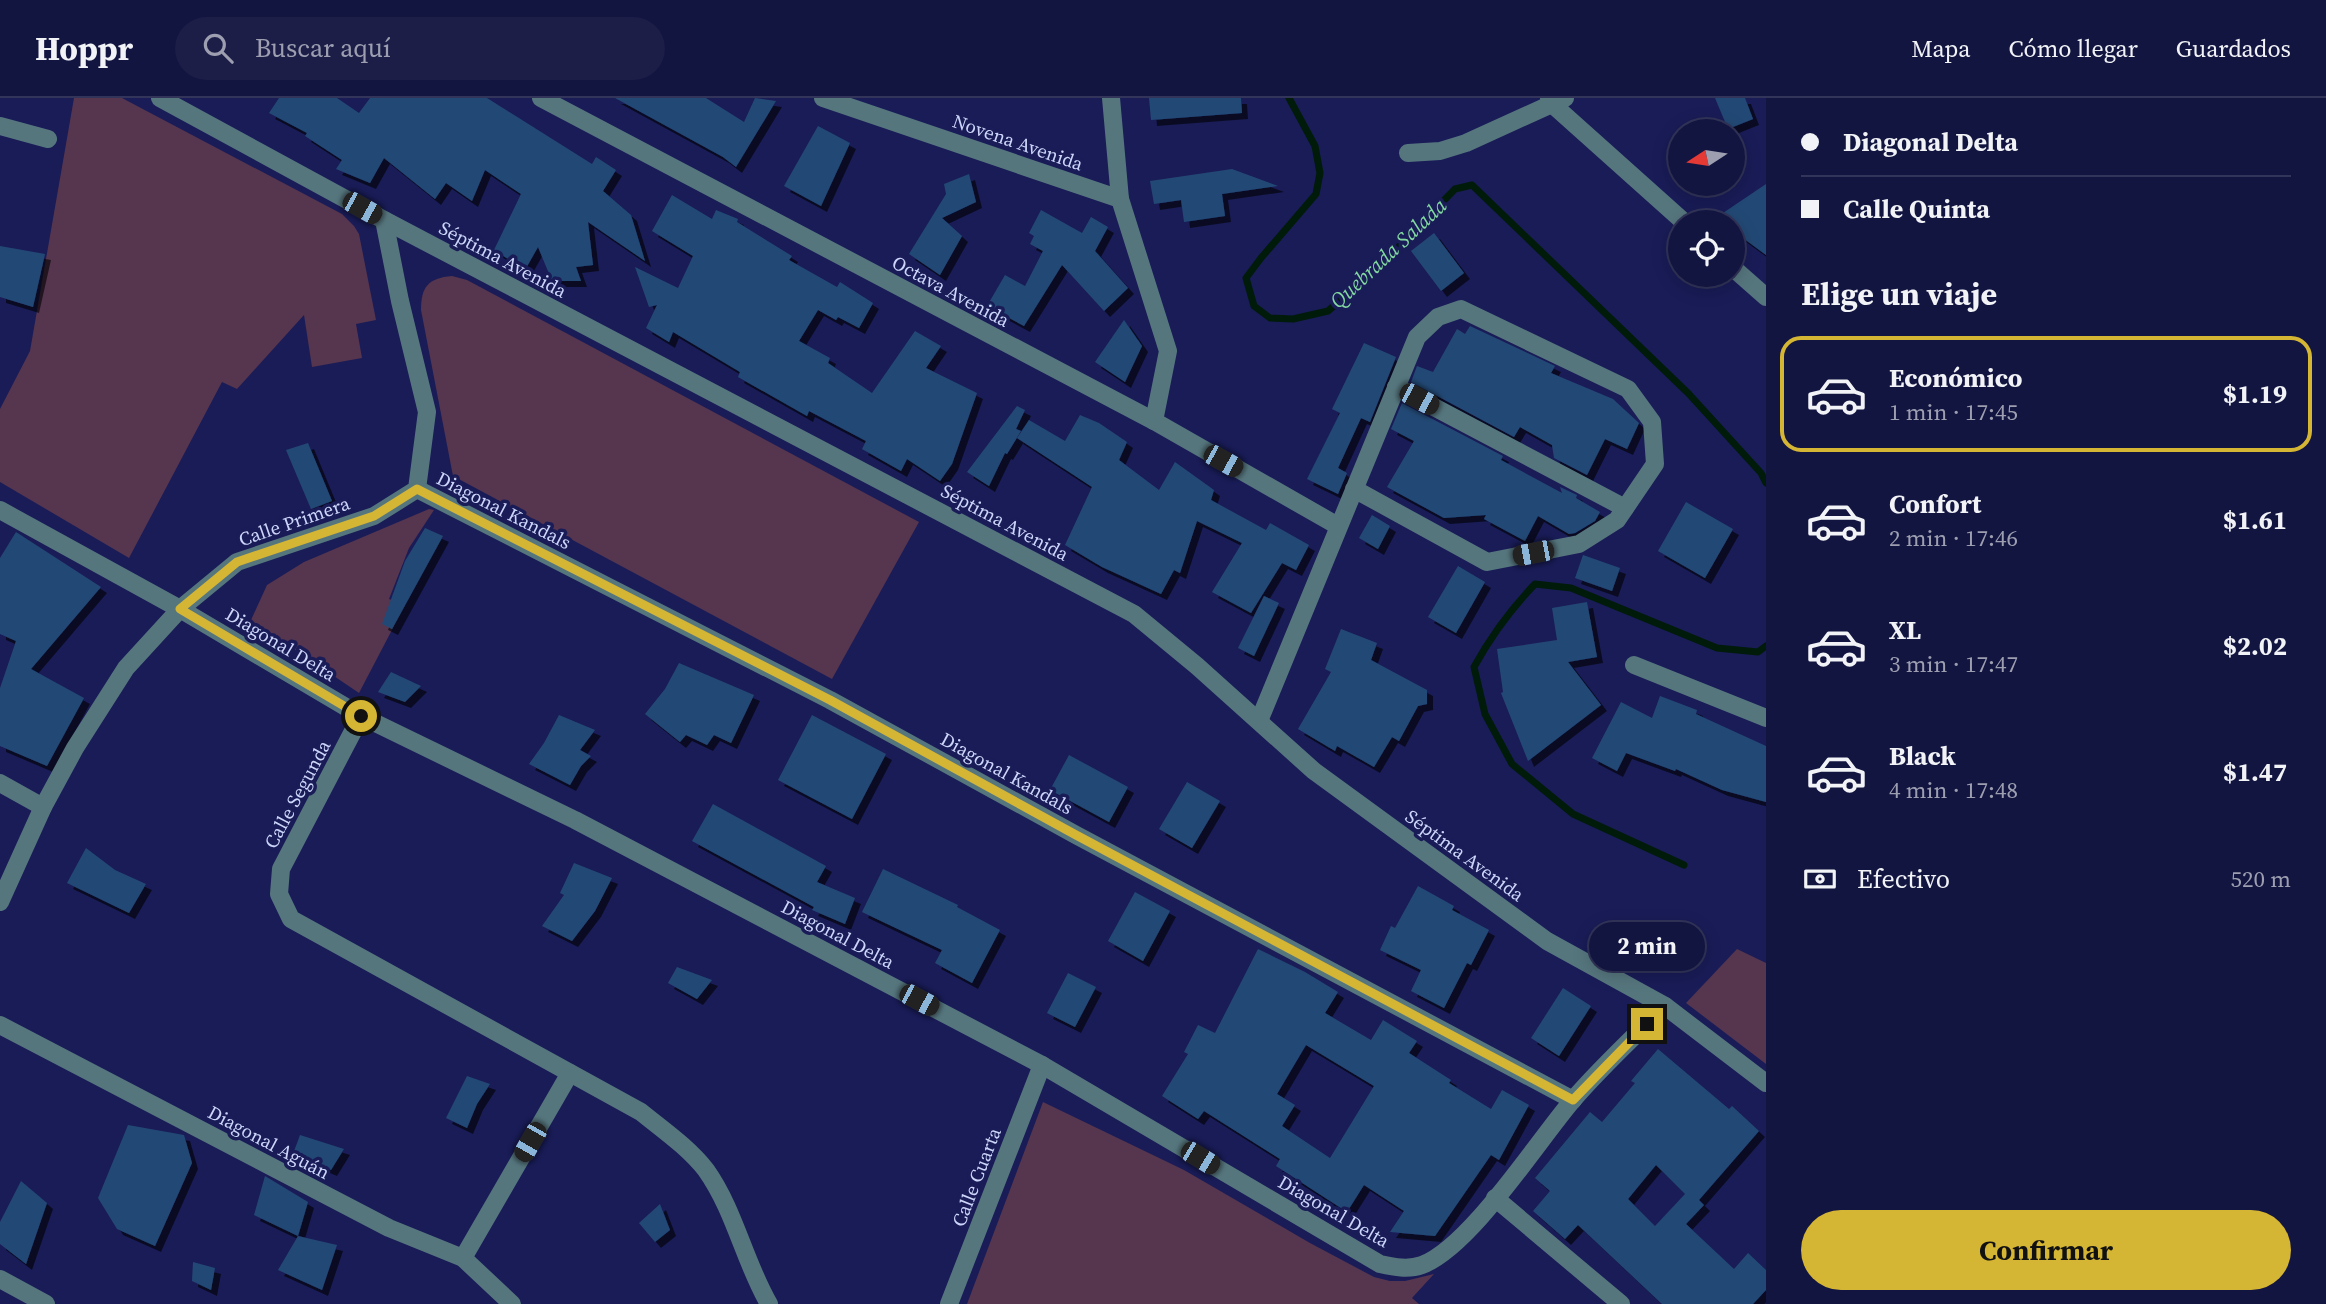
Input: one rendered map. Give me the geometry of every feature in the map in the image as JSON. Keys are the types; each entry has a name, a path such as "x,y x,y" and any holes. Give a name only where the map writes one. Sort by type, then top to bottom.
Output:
{"street":[{"name":"Séptima Avenida","path":"160,98 384,220 1134,614 1314,771 1547,941 1665,1006 1766,1083"},
{"name":"Octava Avenida","path":"541,98 1154,421 1338,526"},
{"name":"Novena Avenida","path":"823,98 1120,199"},
{"path":"1111,98 1120,199 1168,351 1154,421"},
{"path":"1408,153 1440,151 1466,142 1555,100 1671,210"},
{"path":"0,126 48,139"},
{"path":"384,220 427,412 417,489"},
{"path":"1745,276 1763,289"},
{"path":"1259,721 1338,526 1417,337 1438,317 1461,309 1628,389 1652,422 1654,464 1617,520 1579,544 1486,562 1354,489"},
{"path":"1396,387 1625,508"},
{"name":"Calle Primera","path":"0,902 43,807 75,748 126,668 180,609 237,562 374,516 417,489"},
{"name":"Diagonal Kandals","path":"417,489 830,700 1076,835 1573,1100"},
{"name":"Diagonal Delta","path":"0,510 180,609 361,716 575,820 1042,1065 1380,1264 1401,1269 1422,1265 1444,1252 1473,1224 1573,1100 1665,1006"},
{"path":"1634,665 1766,718"},
{"name":"Calle Segunda","path":"361,716 281,869 279,894 291,919 570,1073"},
{"path":"0,783 43,807"},
{"name":"Diagonal Aguán","path":"0,1025 389,1228 463,1258 512,1304"},
{"name":"Calle Cuarta","path":"949,1304 1042,1065"},
{"path":"463,1258 570,1073 640,1112 680,1143 705,1169 736,1226 758,1286 769,1304"},
{"path":"1495,1198 1621,1304"},
{"path":"0,1279 46,1304"}],"shaded area":[{"path":"74,98 122,98 342,214 359,234 376,320 356,324 362,358 312,367 304,315 237,389 222,382 129,558 0,482 0,409 30,351"},
{"path":"452,276 467,280 919,522 832,679 453,476 421,310 422,295 428,285 437,279"},
{"path":"429,509 434,510 409,548 389,599 405,605 359,693 251,620 267,585 304,562"},
{"path":"1737,949 1766,963 1766,1064 1686,1003"},
{"path":"1043,1102 1184,1170 1374,1277 1405,1281 1434,1274 1412,1298 1419,1304 967,1304"}],"building":[{"path":"279,98 337,98 359,113 370,98 487,98 592,164 596,157 616,170 603,191 631,215 645,261 588,222 593,265 576,267 581,281 552,281 538,247 525,270 494,250 521,194 485,170 472,201 446,183 435,199 384,158 370,183 336,169 342,160 305,136 307,133 269,113"},
{"path":"615,98 706,98 744,122 755,98 776,101 736,167 723,157"},
{"path":"1149,98 1241,98 1242,113 1151,120"},
{"path":"1715,98 1745,98 1753,119 1745,122 1745,119 1724,119"},
{"path":"818,126 850,143 821,206 784,186"},
{"path":"1232,169 1278,186 1222,194 1225,216 1184,222 1181,200 1154,204 1150,181"},
{"path":"969,174 976,202 942,218 962,236 940,275 909,254 946,194 944,184"},
{"path":"1766,184 1766,255 1745,240 1745,210 1727,210"},
{"path":"672,195 712,219 716,210 738,219 737,222 792,256 789,260 837,287 840,282 873,303 859,328 818,310 799,341 830,358 828,363 872,393 915,331 941,346 926,368 977,393 952,464 940,481 907,459 901,471 862,449 866,441 809,411 807,416 738,377 740,372 673,332 669,342 646,328 657,305 649,307 635,267 678,288 693,256 652,231"},
{"path":"1041,210 1082,233 1091,217 1108,227 1095,251 1128,288 1104,311 1062,265 1024,326 987,306 1005,275 1025,286 1043,251 1030,244 1034,236 1029,233"},
{"path":"1434,233 1464,273 1441,291 1411,251"},
{"path":"0,246 45,254 33,307 0,297"},
{"path":"1124,320 1142,346 1125,382 1095,362"},
{"path":"1470,326 1555,366 1551,373 1613,399 1639,423 1627,449 1605,439 1587,475 1554,458 1552,445 1520,427 1514,437 1411,382 1417,366 1433,372 1457,329 1465,334"},
{"path":"1364,343 1396,357 1370,422 1361,418 1338,468 1347,473 1338,494 1307,479 1340,413 1332,409"},
{"path":"1402,403 1503,456 1501,460 1562,493 1560,487 1577,495 1576,498 1600,512 1595,521 1569,534 1538,516 1525,541 1484,519 1486,515 1444,518 1387,487 1414,441 1391,429"},
{"path":"1017,406 1025,410 1016,429 1021,431 1007,454 1005,453 989,486 967,472"},
{"path":"1080,415 1099,423 1127,442 1119,460 1159,490 1175,462 1214,490 1211,500 1266,530 1270,523 1309,545 1296,570 1282,563 1251,613 1212,592 1242,543 1197,521 1180,573 1174,570 1161,594 1102,567 1065,545 1092,487 1017,438 1029,420 1065,441"},
{"path":"308,443 332,501 311,509 286,450"},
{"path":"1686,502 1733,529 1705,578 1658,551"},
{"path":"1372,515 1390,526 1378,549 1359,538"},
{"path":"425,528 443,536 392,629 382,624 405,561"},
{"path":"16,532 101,587 31,669 84,698 47,766 0,746 0,688 16,641 0,634 0,558"},
{"path":"1583,555 1620,568 1612,591 1575,578"},
{"path":"1458,566 1485,582 1456,633 1428,617"},
{"path":"1264,596 1279,603 1254,656 1238,648"},
{"path":"1587,602 1597,657 1568,662 1601,705 1528,761 1501,693 1497,649 1557,640 1552,608"},
{"path":"1341,629 1377,643 1371,660 1427,690 1427,704 1418,706 1399,741 1392,737 1374,767 1337,746 1335,751 1298,729 1331,672 1325,669"},
{"path":"679,663 754,695 731,743 714,735 707,745 686,735 680,742 645,714 665,689"},
{"path":"391,672 421,686 405,702 378,692"},
{"path":"1660,696 1697,710 1696,714 1766,746 1766,802 1722,790 1676,769 1675,771 1626,753 1617,771 1592,758 1621,702 1652,718"},
{"path":"559,715 595,730 580,750 591,756 581,766 570,785 529,764"},
{"path":"812,715 886,754 852,819 778,780"},
{"path":"1069,755 1128,787 1109,822 1050,790"},
{"path":"1187,782 1220,801 1192,848 1159,829"},
{"path":"713,804 826,866 817,882 855,898 845,924 812,910 814,907 692,841"},
{"path":"86,848 115,870 146,884 129,913 67,883"},
{"path":"574,863 612,878 595,911 572,941 542,926 564,895 560,893"},
{"path":"883,869 958,905 957,907 1000,930 972,983 935,963 942,950 862,912"},
{"path":"1418,886 1454,906 1452,910 1489,930 1471,965 1467,963 1444,1008 1411,991 1421,970 1380,950 1391,926 1395,928"},
{"path":"1135,892 1170,911 1143,961 1108,941"},
{"path":"1258,949 1338,992 1325,1013 1371,1040 1383,1020 1417,1041 1409,1053 1451,1080 1449,1083 1491,1109 1502,1090 1529,1105 1499,1160 1491,1155 1435,1236 1390,1232 1404,1211 1364,1185 1347,1212 1276,1166 1280,1159 1204,1111 1198,1119 1162,1096 1188,1054 1184,1052 1198,1025 1215,1033","holes":["1306,1045 1374,1086 1330,1158 1282,1126 1295,1105 1277,1094"]},
{"path":"677,967 712,980 697,999 668,983"},
{"path":"1068,973 1096,987 1075,1027 1047,1013"},
{"path":"1563,988 1591,1006 1559,1056 1531,1038"},
{"path":"1658,1049 1729,1109 1732,1106 1759,1131 1699,1200 1704,1205 1686,1224 1734,1269 1748,1253 1766,1270 1766,1290 1753,1304 1662,1304 1578,1225 1565,1239 1533,1211 1550,1191 1535,1178 1590,1112 1602,1122 1635,1083 1631,1081","holes":["1656,1165 1685,1194 1655,1226 1628,1199"]},
{"path":"467,1076 490,1084 477,1104 467,1128 446,1118"},
{"path":"128,1125 184,1135 192,1163 155,1246 117,1229 98,1198"},
{"path":"300,1135 344,1149 331,1170 293,1154"},
{"path":"265,1176 308,1202 298,1236 254,1215"},
{"path":"21,1181 47,1203 26,1264 0,1244 0,1222"},
{"path":"660,1204 670,1230 655,1242 639,1223"},
{"path":"298,1236 337,1245 322,1290 278,1270"},
{"path":"193,1262 215,1268 211,1290 192,1281"}],"waterway":[{"name":"Quebrada Salada","path":"1289,98 1315,146 1320,173 1316,194 1246,278 1254,306 1270,318 1293,319 1328,311 1383,263 1455,189 1472,185 1688,393 1761,473 1766,483"},
{"name":"Quebrada Salada","path":"1684,865 1573,814 1512,764 1485,714 1474,667 1502,624 1535,584 1571,588 1717,648 1758,652 1766,646"}],"route":[{"path":"361,716 180,609 237,562 374,516 417,489 830,700 1076,835 1573,1100 1647,1024"}]}
